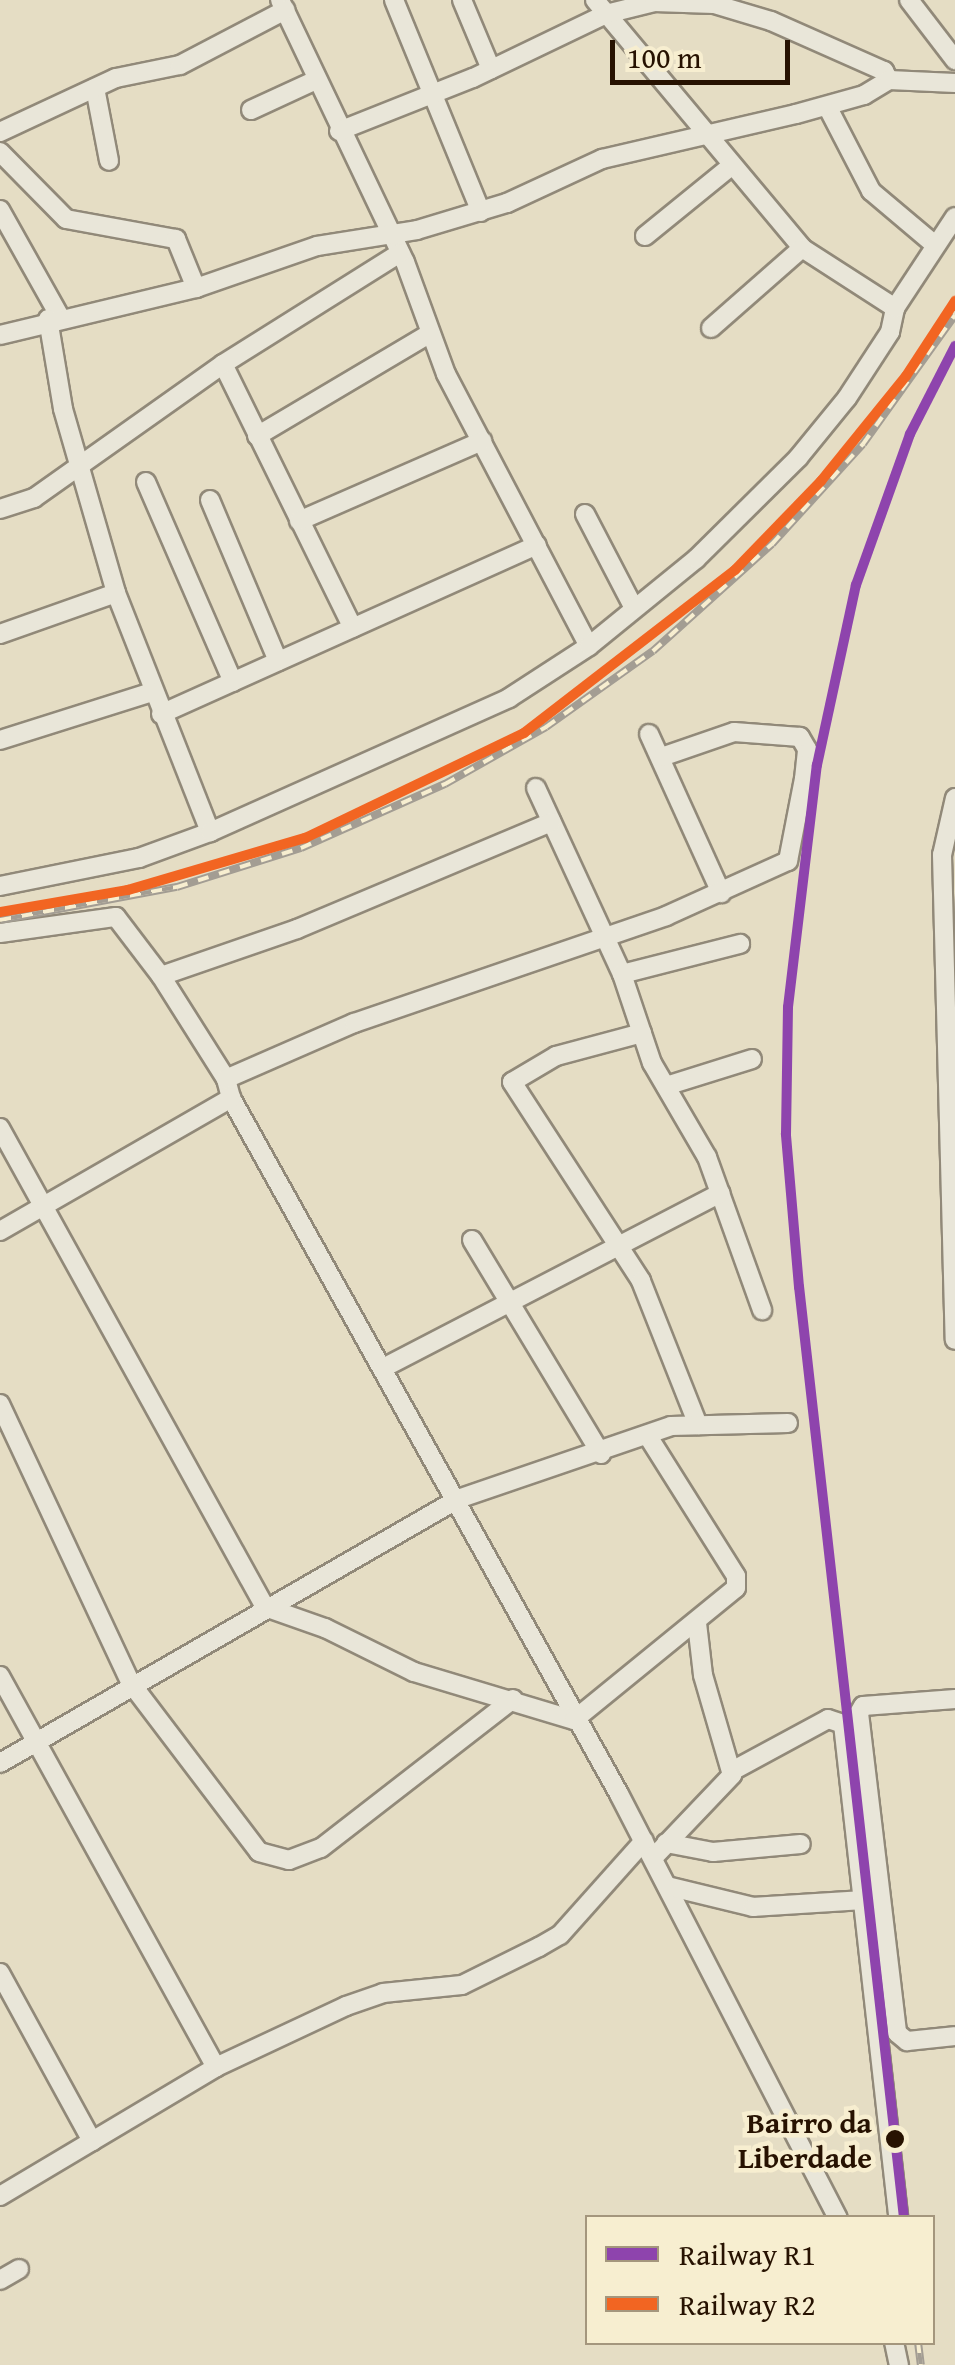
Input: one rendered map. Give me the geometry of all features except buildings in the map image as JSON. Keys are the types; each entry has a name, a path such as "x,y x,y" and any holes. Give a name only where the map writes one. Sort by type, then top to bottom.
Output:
{"street":[{"path":"394,0 436,94 481,212"},
{"path":"462,0 491,69"},
{"path":"339,131 491,69 600,7 684,0 739,6 828,44 890,80"},
{"path":"910,0 955,60"},
{"path":"0,132 96,88 180,65 283,5 395,245 429,334 589,646"},
{"path":"600,7 703,136 802,248 895,308"},
{"path":"251,110 316,80"},
{"path":"0,509 34,498 80,468 395,245 602,159 827,106 890,80 955,83"},
{"path":"96,88 109,161"},
{"path":"827,106 870,191 936,245"},
{"path":"0,152 66,219 176,239 196,288"},
{"path":"645,236 730,167"},
{"path":"0,210 54,318 80,468 116,592 210,832"},
{"path":"0,886 139,858 210,832 509,698 589,646 696,559 798,458 890,332 895,308 955,218"},
{"path":"0,335 54,318 196,288 298,251 395,245"},
{"path":"712,328 802,248"},
{"path":"258,436 429,334"},
{"path":"224,364 353,628"},
{"path":"299,521 482,442"},
{"path":"146,482 233,682"},
{"path":"210,500 278,661"},
{"path":"585,514 634,608"},
{"path":"162,714 537,545"},
{"path":"0,634 116,592"},
{"path":"0,740 152,692"},
{"path":"226,1079 310,1039 721,893 788,860 806,745 795,734 734,732 662,757"},
{"path":"649,734 721,893"},
{"path":"536,788 622,974 666,1086 682,1104 721,1193 762,1310"},
{"path":"955,798 942,856 955,1340"},
{"path":"160,976 316,922 552,822"},
{"path":"0,933 108,915 160,976 226,1079 231,1098 458,1499 574,1720 654,1847 668,1886 836,2215"},
{"path":"622,974 740,944"},
{"path":"642,1033 556,1056 512,1082 641,1281 698,1425"},
{"path":"666,1086 752,1059"},
{"path":"0,1231 231,1098"},
{"path":"0,1128 265,1607 325,1628 414,1672 574,1720"},
{"path":"385,1367 515,1305 619,1244 721,1193"},
{"path":"472,1240 515,1305 600,1454"},
{"path":"0,1404 130,1682 157,1710 245,1837 267,1856 289,1860 353,1826 512,1699"},
{"path":"0,1762 130,1682 458,1499 648,1436 698,1425 788,1423"},
{"path":"574,1720 736,1588 736,1576 648,1436"},
{"path":"697,1623 712,1714 732,1771"},
{"path":"0,1676 32,1742 216,2067"},
{"path":"955,1700 863,1706 859,1712 897,2034 907,2041 955,2036"},
{"path":"0,2196 216,2067 364,1998 462,1985 560,1935 732,1771 828,1719 843,1724 898,2215"},
{"path":"654,1847 712,1852 800,1844"},
{"path":"668,1886 753,1907 864,1900"},
{"path":"0,1973 92,2141"},
{"path":"0,2280 19,2269"}],"railway":[{"path":"0,920 177,887 301,848 445,784 546,727 653,651 772,544 863,444 955,315"},
{"path":"904,2215 799,1287 786,1134 788,1007 817,765 856,585 910,434 955,346"},
{"path":"918,2345 921,2365"}],"rail line":[{"name":"R2","path":"0,912 128,890 305,838 524,733 735,570 821,481 906,376 955,301"},
{"name":"R1","path":"904,2215 799,1287 786,1134 788,1007 817,765 856,585 910,434 955,346"}],"place":[{"name":"Bairro da Liberdade","path":"895,2139"}]}
